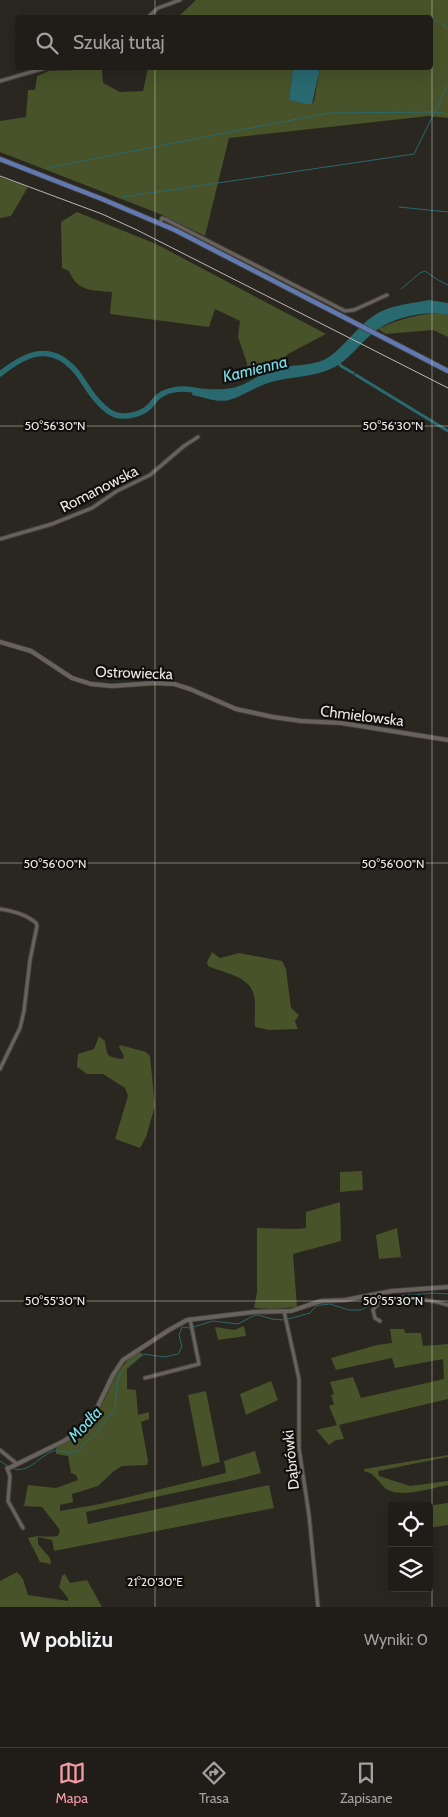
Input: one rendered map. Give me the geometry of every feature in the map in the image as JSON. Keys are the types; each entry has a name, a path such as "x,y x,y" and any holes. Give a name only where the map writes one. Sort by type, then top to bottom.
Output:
{"main road":[{"path":"0,159 160,224 448,371"}],"street":[{"path":"150,15 158,8 180,0"},
{"path":"0,81 38,70"},
{"path":"160,224 162,218 165,219 345,311 354,310 387,295"},
{"name":"Romanowska","path":"0,539 52,524 92,508 118,491 150,475 184,446 198,438"},
{"name":"Ostrowiecka","path":"0,642 31,651 72,678 84,682 112,686 155,683 174,684 236,709 273,717"},
{"name":"Chmielowska","path":"273,717 301,721 341,722 448,740"},
{"path":"0,908 22,914 33,920 37,926 20,1028 0,1069"},
{"path":"11,1467 64,1441 79,1431 94,1414 113,1375 123,1360 169,1330 190,1319 254,1312 284,1311 303,1308 321,1301 345,1300 392,1291 448,1287"},
{"path":"380,1321 376,1320 372,1313 375,1306 384,1300 422,1298 448,1305"},
{"name":"Dąbrówki","path":"284,1311 299,1379 298,1448 309,1515 318,1607"},
{"path":"145,1378 200,1364 190,1319"},
{"path":"0,1450 11,1467 8,1500 22,1528"}],"green space":[{"path":"196,0 448,0 448,118 429,116 229,138 205,236 160,214 0,152 0,121 26,117 28,90 35,90 37,76 49,71 102,70 103,83 120,92 143,91 148,70 293,70 289,100 312,104 320,70 433,70 433,15 180,15"},
{"path":"0,177 28,187 11,216 0,218"},
{"path":"77,212 156,244 326,334 288,354 279,365 246,374 247,363 238,337 240,321 215,309 209,327 110,314 112,292 86,289 76,283 69,271 62,268 61,222"},
{"path":"438,313 448,315 448,337 433,330 386,334 378,329 407,318"},
{"path":"212,952 220,958 239,953 282,961 286,969 291,1008 299,1015 295,1021 298,1029 269,1030 255,1027 255,999 251,989 242,979 208,966 207,962"},
{"path":"99,1036 105,1041 107,1053 111,1056 123,1059 124,1056 119,1047 120,1045 146,1052 150,1056 155,1106 146,1137 140,1148 115,1139 128,1096 125,1088 103,1074 87,1074 77,1067 78,1054 94,1049"},
{"path":"362,1171 363,1190 340,1192 340,1172"},
{"path":"340,1202 341,1241 293,1254 297,1307 254,1308 257,1292 257,1228 306,1228 306,1212"},
{"path":"397,1228 401,1257 379,1259 376,1235"},
{"path":"244,1326 246,1336 218,1340 215,1327 234,1330"},
{"path":"390,1329 404,1329 405,1333 421,1333 423,1346 448,1344 448,1399 339,1425 344,1439 336,1440 329,1445 316,1430 337,1425 329,1406 334,1404 331,1395 334,1394 330,1382 353,1377 361,1398 444,1379 443,1359 395,1368 392,1358 336,1370 331,1358 377,1345 392,1343"},
{"path":"139,1351 143,1355 127,1369 127,1389 136,1390 138,1415 149,1412 149,1419 141,1422 148,1461 147,1465 122,1466 98,1486 72,1494 73,1502 60,1505 60,1511 100,1504 226,1473 224,1461 255,1451 261,1473 86,1512 88,1524 269,1485 274,1508 54,1551 52,1540 38,1537 38,1544 50,1558 51,1564 40,1562 28,1538 36,1536 58,1536 60,1530 42,1507 24,1506 28,1485 56,1488 78,1480 76,1475 71,1473 68,1456 56,1454 56,1447 87,1425 101,1406 117,1373"},
{"path":"271,1381 278,1400 246,1415 240,1394"},
{"path":"206,1391 220,1462 202,1467 188,1395"},
{"path":"448,1455 448,1457 378,1471 379,1476 410,1486 448,1481 448,1485 424,1490 405,1493 390,1491 373,1475 364,1471 364,1469"},
{"path":"448,1503 448,1525 433,1527 433,1505"},
{"path":"17,1572 23,1579 28,1595 68,1601 68,1598 59,1587 62,1576 65,1574 70,1583 87,1580 102,1607 0,1607 0,1581"}],"water":[{"path":"293,70 320,70 312,104 289,100"},
{"path":"429,300 448,303 448,315 421,314 394,321 372,333 341,363 327,371 268,383 225,401 192,395 193,388 233,388 276,369 324,360 336,351 363,324 378,313 397,306"}],"waterway":[{"path":"433,18 448,28"},
{"path":"123,197 414,154 448,85"},
{"path":"47,168 328,113 435,112 448,114"},
{"path":"399,207 448,212"},
{"path":"401,289 425,271 448,285"},
{"name":"Kamienna","path":"0,374 27,357 45,353 54,355 64,360 73,368 102,406 112,414 120,416 129,416 142,412 159,396 168,391 184,389 199,391"},
{"path":"337,361 341,366 353,373"},
{"path":"356,375 448,431"},
{"name":"Modła","path":"288,1319 310,1313 316,1306 321,1305 330,1304 349,1310 361,1310 386,1296 432,1293 448,1294"},
{"name":"Modła","path":"11,1468 17,1470 28,1467 53,1451 76,1452 80,1450 96,1434 115,1408 117,1382 122,1370 144,1354 164,1357 178,1354 182,1347 179,1335 182,1327 190,1328 213,1321 238,1324 258,1315 284,1320"},
{"name":"Modła","path":"0,1461 8,1466"}],"railway":[{"path":"0,176 102,214 137,230 448,388"}]}
